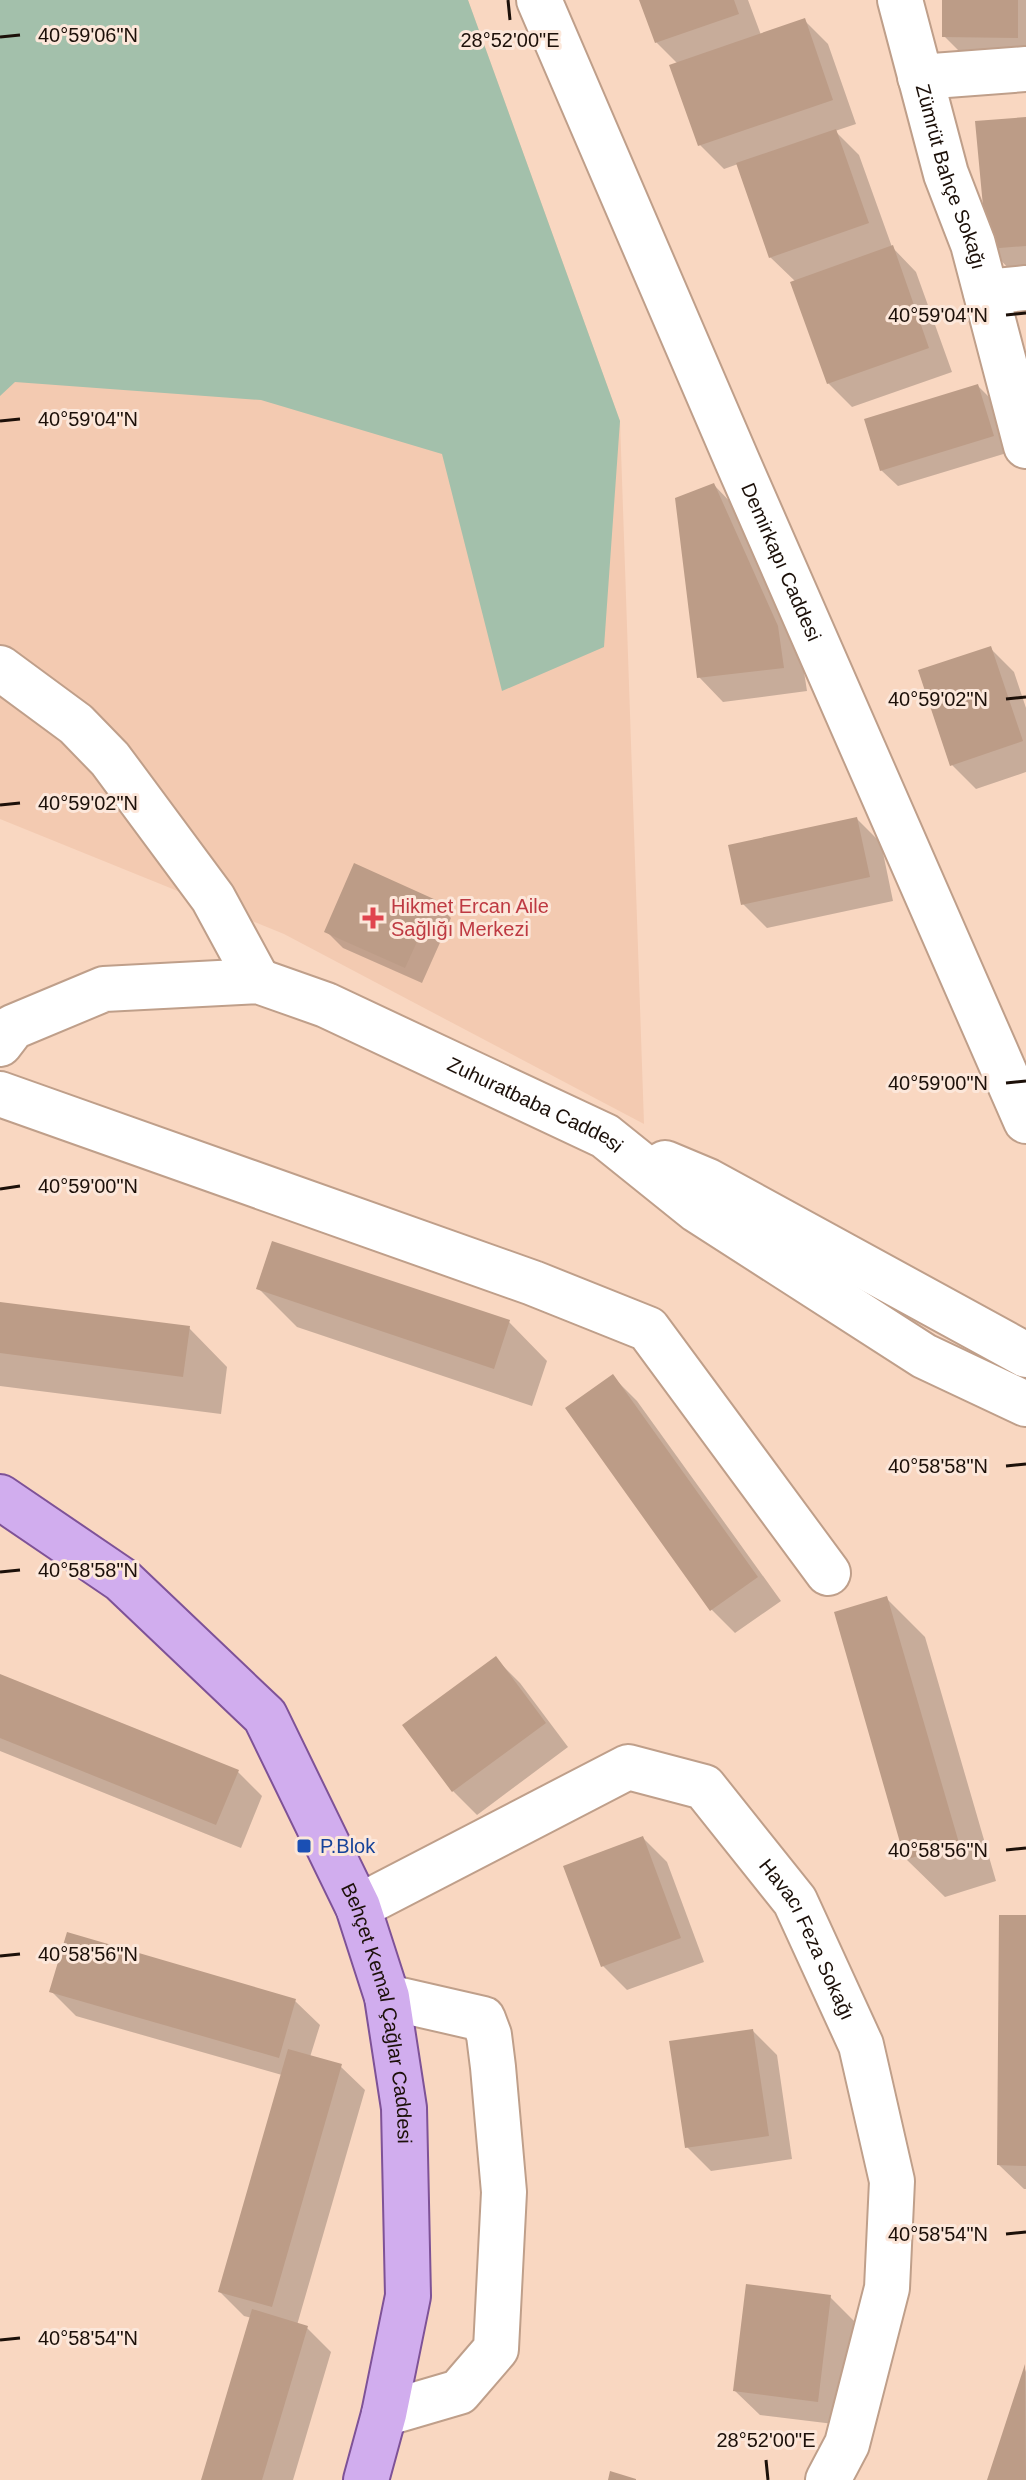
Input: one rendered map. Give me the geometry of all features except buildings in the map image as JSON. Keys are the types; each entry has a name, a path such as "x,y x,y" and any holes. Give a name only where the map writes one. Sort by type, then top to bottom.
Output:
{"main road":[{"name":"Behçet Kemal Çağlar Caddesi","path":"0,1497 122,1580 265,1716 358,1907 387,1997 404,2108 408,2296 384,2414 366,2480"}],"street":[{"name":"Demirkapı Caddesi","path":"539,0 1026,1121"},
{"name":"Zümrüt Bahçe Sokağı","path":"900,0 946,174 973,244 1006,290 1026,446"},
{"path":"920,77 1026,69"},
{"path":"0,668 76,724 110,759 213,898 258,981"},
{"name":"Zuhuratbaba Caddesi","path":"0,1044 13,1027 104,989 258,981 326,1005 605,1136 710,1219 924,1356 1019,1400"},
{"path":"0,1094 533,1283 648,1329 828,1573"},
{"path":"605,1136 708,1181 1025,1351 1019,1400"},
{"name":"Havacı Feza Sokağı","path":"358,1907 628,1767 704,1787 795,1901 861,2045 892,2181 887,2288 847,2444 828,2480"},
{"path":"384,2414 459,2392 496,2349 504,2192 491,2051 483,2019 387,1997"}],"shaded area":[{"path":"0,0 468,0 620,421 644,1124 284,934 0,819"}],"green space":[{"path":"0,0 468,0 620,421 604,647 502,691 442,454 261,400 15,382 0,396"}],"place":[{"name":"Hikmet Ercan Aile Sağlığı Merkezi","path":"373,918"},
{"name":"P.Blok","path":"304,1846"}]}
